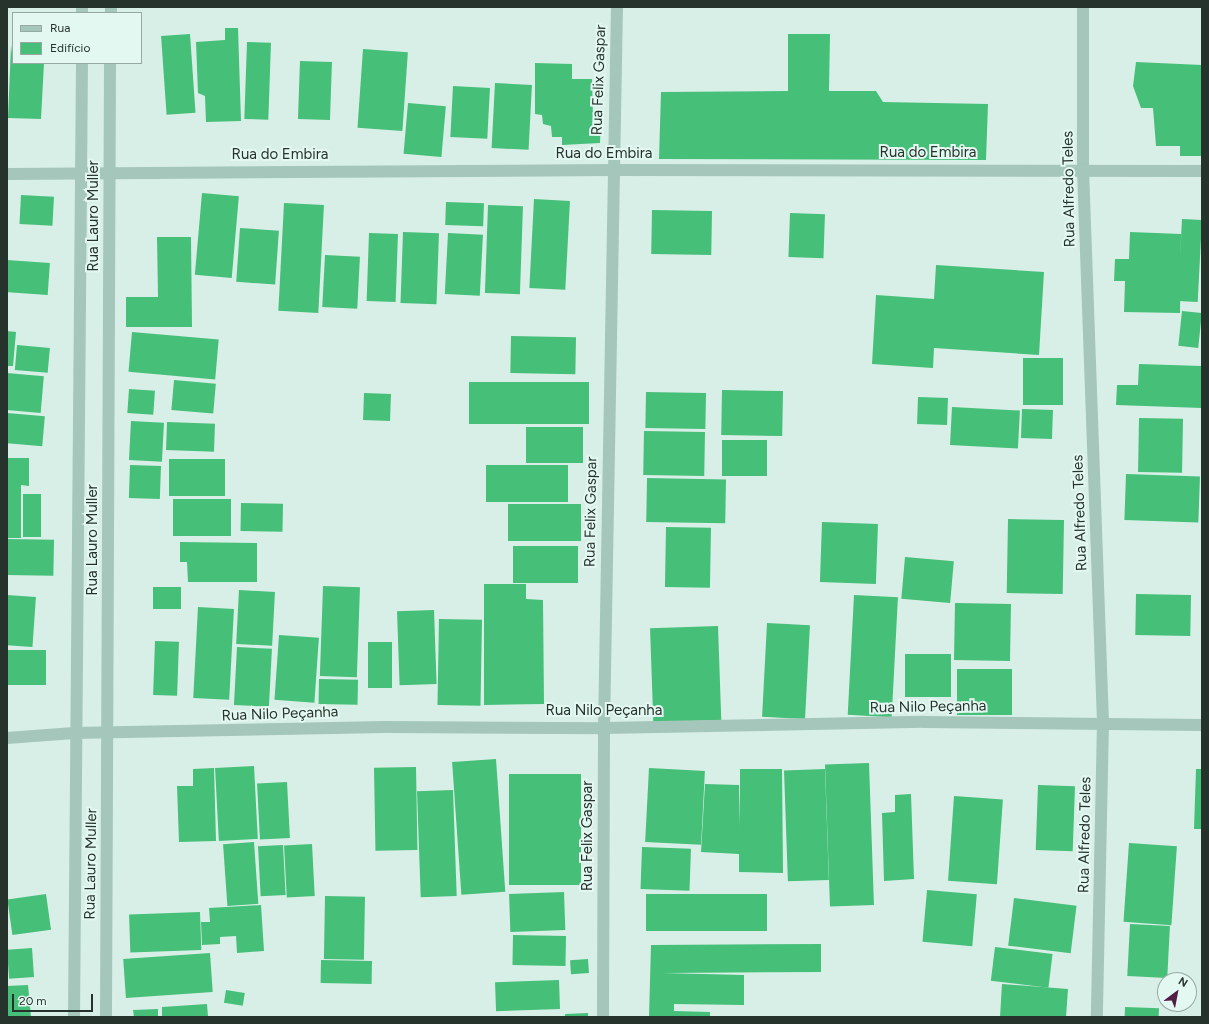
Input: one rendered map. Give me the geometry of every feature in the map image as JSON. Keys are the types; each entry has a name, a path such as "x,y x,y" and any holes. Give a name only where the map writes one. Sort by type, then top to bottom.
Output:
{"street":[{"name":"Rua Felix Gaspar","path":"603,1017 604,728 617,7"},
{"name":"Rua Alfredo Teles","path":"1084,7 1083,169 1103,722 1097,1017"},
{"name":"Rua Lauro Muller","path":"74,1017 74,733 82,173 82,64"},
{"name":"Rua Lauro Muller","path":"106,1017 109,735 110,64"},
{"name":"Rua do Embira","path":"7,174 110,172 613,170 1083,169 1202,171"},
{"name":"Rua Nilo Peçanha","path":"7,738 74,733 109,735 385,727 604,728 1103,722 1202,725"}],"building":[{"path":"225,28 238,28 241,121 206,122 205,96 198,93 196,42 225,40"},
{"path":"190,34 196,113 167,115 161,36"},
{"path":"788,34 830,34 829,91 876,91 883,102 988,104 986,160 659,159 661,92 788,91"},
{"path":"247,42 271,43 268,120 244,119"},
{"path":"11,45 12,64 44,64 41,119 8,118"},
{"path":"363,49 408,52 402,131 357,128"},
{"path":"300,61 332,62 330,120 298,119"},
{"path":"1136,62 1202,65 1202,156 1180,156 1180,146 1156,146 1153,108 1141,108 1133,86"},
{"path":"535,63 572,64 572,79 592,79 593,119 601,118 600,143 562,145 562,137 552,137 551,126 543,124 542,115 535,114"},
{"path":"495,83 532,85 529,150 492,148"},
{"path":"453,86 490,88 487,139 450,137"},
{"path":"408,103 446,106 441,157 404,154"},
{"path":"202,193 239,196 232,278 195,275"},
{"path":"21,195 54,197 52,226 19,224"},
{"path":"534,199 570,201 565,290 529,288"},
{"path":"446,202 484,203 483,226 445,225"},
{"path":"284,203 324,205 318,313 278,311"},
{"path":"488,205 523,206 520,294 485,293"},
{"path":"652,210 712,211 711,255 651,254"},
{"path":"790,213 825,214 823,258 788,257"},
{"path":"1182,219 1202,220 1198,302 1178,301"},
{"path":"240,228 279,231 275,285 236,282"},
{"path":"403,232 439,233 437,304 401,303"},
{"path":"1130,232 1181,234 1180,313 1124,312 1125,281 1114,281 1115,259 1129,259"},
{"path":"369,233 398,234 396,302 367,301"},
{"path":"448,233 483,235 480,296 445,294"},
{"path":"157,237 191,237 192,327 126,327 126,297 158,297"},
{"path":"325,255 360,257 357,309 322,307"},
{"path":"7,260 50,263 48,295 7,292"},
{"path":"936,265 1044,272 1039,355 934,348 933,368 872,364 876,295 934,299"},
{"path":"1182,311 1202,313 1198,348 1178,346"},
{"path":"7,331 16,332 13,366 7,366"},
{"path":"132,332 219,340 215,379 129,372"},
{"path":"511,336 576,337 575,374 510,373"},
{"path":"17,345 50,348 48,373 15,370"},
{"path":"1023,358 1063,358 1063,405 1023,405"},
{"path":"1139,364 1202,366 1202,408 1116,405 1117,385 1138,385"},
{"path":"7,373 44,376 41,413 7,410"},
{"path":"174,380 216,384 213,414 171,410"},
{"path":"469,382 589,382 589,424 469,424"},
{"path":"129,389 155,391 153,415 127,413"},
{"path":"722,390 783,391 782,436 721,435"},
{"path":"646,392 706,393 705,429 645,428"},
{"path":"364,393 391,394 390,421 363,420"},
{"path":"918,397 948,398 947,425 917,424"},
{"path":"952,407 1020,411 1018,449 950,445"},
{"path":"1022,409 1053,410 1052,439 1021,438"},
{"path":"7,413 45,416 42,446 7,443"},
{"path":"1139,418 1183,419 1182,473 1138,472"},
{"path":"131,421 164,423 162,462 129,460"},
{"path":"167,422 215,424 214,452 166,450"},
{"path":"526,427 583,427 583,463 526,463"},
{"path":"644,431 705,432 704,476 643,475"},
{"path":"722,440 767,440 767,476 722,476"},
{"path":"7,458 29,458 29,486 21,485 21,538 7,538"},
{"path":"169,459 225,459 225,496 169,496"},
{"path":"130,465 161,466 160,499 129,498"},
{"path":"486,465 568,465 568,502 486,502"},
{"path":"1126,474 1200,477 1198,523 1124,520"},
{"path":"647,478 726,479 725,523 646,522"},
{"path":"23,494 41,494 41,537 23,537"},
{"path":"173,499 231,499 231,536 173,536"},
{"path":"241,503 283,504 283,532 241,531"},
{"path":"508,504 581,504 581,541 508,541"},
{"path":"1008,519 1064,520 1063,594 1007,593"},
{"path":"822,522 878,524 876,584 820,582"},
{"path":"666,527 711,528 710,588 665,587"},
{"path":"7,539 54,540 53,576 7,575"},
{"path":"180,542 257,543 257,582 188,582 187,562 180,562"},
{"path":"513,546 578,546 578,583 513,583"},
{"path":"905,557 954,561 950,603 901,599"},
{"path":"484,584 526,584 526,599 543,600 544,704 484,705"},
{"path":"323,586 360,587 357,677 320,676"},
{"path":"153,587 181,587 181,609 153,609"},
{"path":"239,590 275,592 272,646 236,644"},
{"path":"1136,594 1191,595 1190,636 1135,635"},
{"path":"7,595 36,597 32,647 7,645"},
{"path":"854,595 898,597 892,717 848,715"},
{"path":"955,603 1011,604 1010,661 954,660"},
{"path":"198,607 234,609 229,700 193,698"},
{"path":"434,610 437,684 400,685 397,611"},
{"path":"439,619 482,620 480,706 437,705"},
{"path":"767,623 810,625 805,719 762,717"},
{"path":"718,626 721,720 653,722 650,628"},
{"path":"279,635 319,638 314,703 274,700"},
{"path":"155,641 179,642 177,696 153,695"},
{"path":"368,642 392,642 392,688 368,688"},
{"path":"237,647 272,649 269,707 234,705"},
{"path":"7,650 46,650 46,685 7,685"},
{"path":"905,654 951,654 951,697 905,697"},
{"path":"957,669 1012,669 1012,715 957,715"},
{"path":"319,679 358,680 358,705 319,704"},
{"path":"496,759 505,892 461,895 452,762"},
{"path":"869,763 874,905 830,906 825,765"},
{"path":"254,766 258,839 219,841 215,768"},
{"path":"416,767 417,850 375,851 374,768"},
{"path":"214,768 216,841 179,842 177,786 193,786 193,769"},
{"path":"649,768 705,771 701,845 645,842"},
{"path":"740,769 782,769 783,873 739,872 739,854 701,852 705,784 739,785 740,827"},
{"path":"825,769 829,880 788,881 784,770"},
{"path":"1196,769 1202,769 1202,829 1194,829"},
{"path":"509,774 581,774 581,885 509,885"},
{"path":"287,782 290,838 260,839 257,784"},
{"path":"1038,785 1075,786 1073,851 1036,850"},
{"path":"453,790 457,896 421,897 417,791"},
{"path":"911,794 914,879 884,881 882,813 895,812 895,795"},
{"path":"954,796 1003,799 997,884 948,881"},
{"path":"254,842 258,904 227,906 223,844"},
{"path":"1129,843 1177,846 1171,925 1123,922"},
{"path":"312,844 315,896 287,897 284,845"},
{"path":"283,845 286,895 261,896 258,846"},
{"path":"642,847 691,849 690,891 641,889"},
{"path":"927,890 977,894 972,946 922,942"},
{"path":"564,892 565,930 510,932 509,894"},
{"path":"46,894 51,930 12,935 7,899"},
{"path":"646,894 767,894 767,931 646,931"},
{"path":"325,896 365,897 364,960 324,959"},
{"path":"1014,898 1077,906 1071,953 1008,946"},
{"path":"261,905 264,951 237,953 236,936 220,937 220,944 202,945 201,922 210,922 209,908"},
{"path":"200,912 201,950 130,952 129,914"},
{"path":"1130,924 1170,926 1168,972 1157,972 1157,977 1127,976"},
{"path":"513,935 566,936 565,966 512,965"},
{"path":"821,944 821,972 662,973 744,975 744,1005 674,1004 674,1011 710,1012 710,1017 649,1017 651,945"},
{"path":"995,947 1053,954 1048,988 991,981"},
{"path":"32,948 34,977 9,979 7,950"},
{"path":"210,953 213,992 126,998 123,959"},
{"path":"588,959 589,973 571,974 570,960"},
{"path":"321,960 372,961 372,984 321,983"},
{"path":"559,980 560,1009 496,1011 495,982"},
{"path":"1002,984 1068,989 1066,1017 1000,1017"},
{"path":"28,985 31,1017 7,1017 7,986"},
{"path":"226,990 245,993 243,1006 224,1003"},
{"path":"207,1004 208,1017 162,1017 162,1007"},
{"path":"1125,1007 1157,1008 1159,1017 1125,1017"},
{"path":"158,1009 158,1017 134,1017 133,1010"},
{"path":"588,1013 588,1017 565,1017 565,1014"}]}
